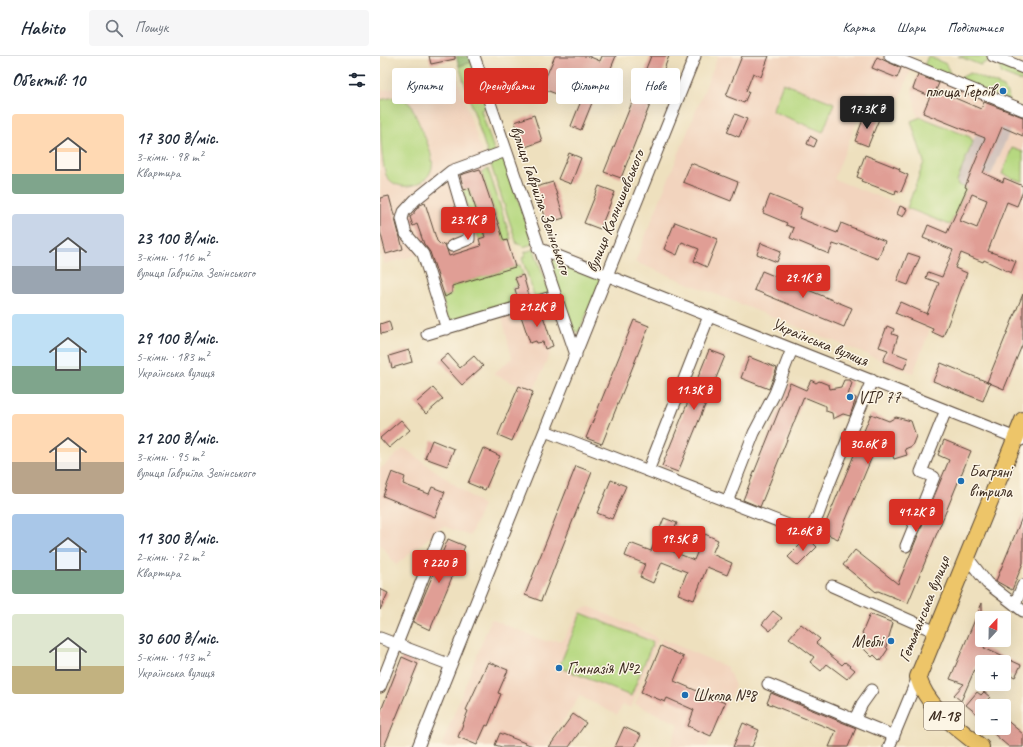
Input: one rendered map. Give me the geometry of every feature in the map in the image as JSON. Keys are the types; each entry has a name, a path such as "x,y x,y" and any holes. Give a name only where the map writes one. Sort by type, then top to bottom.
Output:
{"highway":[{"name":"Гетьманська вулиця","path":"918,677 966,556 1019,439 1023,420"},
{"name":"М-18","path":"918,677 921,688 938,710 980,747"}],"street":[{"name":"вулиця Гавриїла Зелінського","path":"474,56 538,248 576,355"},
{"name":"вулиця Калнишевського","path":"418,747 695,56"},
{"path":"890,56 1023,110"},
{"path":"993,56 1023,68"},
{"path":"447,329 423,254 406,234 402,219 404,212 415,200 451,171 506,151"},
{"path":"451,171 469,233 469,239 452,246"},
{"name":"Українська вулиця","path":"538,248 1019,439"},
{"path":"427,334 555,296"},
{"path":"648,471 709,316"},
{"path":"727,502 754,433 775,392 792,349"},
{"path":"545,431 809,533 818,515 872,380"},
{"path":"906,546 934,477 921,472 946,410"},
{"path":"380,687 439,538"},
{"path":"966,556 987,583 1019,608 1023,585"},
{"path":"832,586 911,626 936,632"},
{"path":"380,638 451,665"},
{"name":"Гетьманська вулиця","path":"889,747 918,677"},
{"path":"768,684 894,736"},
{"path":"855,719 862,704 872,690"}],"shaded area":[{"path":"718,56 883,56 912,68 898,102 869,91 834,179 950,225 967,188 980,194 993,171 1018,112 1023,114 1023,279 960,254 913,373 635,262"},
{"path":"453,66 454,68 444,68"},
{"path":"920,72 1008,108 1000,127 982,119 973,141 970,137 921,118 918,119 912,91"},
{"path":"456,75 464,99 464,104 466,104 536,311 541,310 553,346 533,392 493,374 512,358 500,309 442,326 420,254 384,264 380,248 380,91 392,88 392,104 456,104"},
{"path":"1008,108 1018,112 993,171 980,194 958,185 957,181 982,119 1000,127"},
{"path":"404,448 483,505 470,536 443,526 396,565 380,544 380,469"},
{"name":"Гімназія №2","path":"590,607 651,634 658,640 631,708 623,704 617,715 580,696 546,747 441,747 491,619 545,641 563,640 581,609"},
{"name":"Школа №8","path":"662,639 727,667 735,686 707,747 670,747 679,724 635,704"}],"green space":[{"path":"456,56 471,56 472,62 459,66"},
{"path":"928,56 946,64 952,78 924,66"},
{"path":"958,56 986,56 993,59 980,65"},
{"path":"997,61 1023,71 1023,82 1002,74"},
{"path":"472,62 474,68 464,68 464,81 459,66"},
{"path":"970,73 1004,87 1010,101 956,80"},
{"path":"783,83 834,103 823,132 772,111"},
{"path":"392,98 392,104 410,104 426,139 432,159 432,168 429,175 423,181 415,185 399,185 392,182 386,175 381,139 380,100"},
{"path":"471,104 487,105 481,110 495,153 488,155"},
{"path":"921,117 970,137 973,141 957,181 958,185 967,188 950,225 907,208 924,162 911,121"},
{"path":"1012,148 1023,152 1023,182 1002,174"},
{"path":"503,154 533,244 523,247 521,244 517,244 489,159"},
{"path":"488,169 511,239 504,241 481,172"},
{"path":"469,188 485,237 479,239 462,190"},
{"path":"534,249 549,293 535,298 522,258 525,256 525,252"},
{"path":"552,258 598,275 600,282 579,332 572,331 549,259"},
{"path":"520,265 523,275 515,278 518,285 512,288 518,304 448,324 442,296 450,296 452,286"},
{"path":"581,613 653,642 631,696 559,667"}],"building":[{"path":"429,56 455,56 455,59 431,64"},
{"path":"555,56 588,56 600,61 602,56 616,56 611,68 556,68 556,94 548,91 548,72"},
{"path":"651,56 669,56 664,68 646,68"},
{"path":"742,56 769,56 761,77 753,73 746,91 749,92 744,103 726,96"},
{"path":"877,57 901,68 897,78 872,68"},
{"path":"918,75 939,83 936,90 981,109 984,102 1023,117 1023,136 1002,127 983,173 1003,182 1004,178 1023,186 1023,191 1017,206 1007,202 988,251 1016,261 1011,273 984,260 983,262 961,253 955,268 967,273 943,337 932,332 933,329 895,313 900,302 927,314 939,283 926,278 928,272 942,277 953,250 923,238 928,225 947,233 967,188 965,187 985,138 923,113 930,96 913,89","holes":["972,194 987,200 977,228 960,221"]},
{"path":"580,104 592,104 581,130 571,126"},
{"path":"631,104 650,104 621,178 604,172"},
{"path":"735,114 747,119 739,137 727,132"},
{"path":"865,114 879,119 868,146 855,141"},
{"path":"534,115 542,141 523,148 515,122"},
{"path":"810,136 817,140 814,147 807,144"},
{"path":"569,153 581,158 571,184 558,179"},
{"path":"865,155 900,169 899,171 908,175 901,192 896,190 895,194 861,181 862,179 857,177"},
{"path":"691,163 738,182 731,201 683,182"},
{"path":"480,169 504,241 507,240 515,267 452,286 452,293 445,297 430,252 424,244 417,224 413,226 410,217 420,205 425,203 437,241 441,245 445,244 449,256 481,246 479,239 485,237 469,188 464,190 460,175"},
{"path":"553,182 564,218 547,223 536,187"},
{"path":"599,186 615,192 600,229 584,223"},
{"path":"770,195 802,208 799,218 837,233 841,223 885,241 878,259 840,244 839,246 833,244 829,254 790,238 794,228 786,225 787,223 763,213"},
{"path":"389,196 403,249 386,254 380,231 380,198"},
{"path":"900,206 907,209 903,217 897,214"},
{"path":"675,222 718,239 707,267 694,261 699,249 682,242 677,255 664,249"},
{"path":"761,243 781,251 777,262 757,254"},
{"path":"908,253 920,257 908,285 897,281"},
{"path":"762,271 852,308 844,327 754,290"},
{"path":"523,275 529,296 518,300 515,289 519,288 515,278"},
{"path":"1023,294 1023,343 1004,389 987,382"},
{"path":"534,310 535,312 541,310 553,346 545,349 543,342 537,343 536,341 530,343 521,316 524,315 523,313"},
{"path":"634,320 649,326 602,444 586,438"},
{"path":"389,321 392,331 381,334 380,324"},
{"path":"887,326 894,329 892,334 898,336 893,352 908,358 904,369 883,361 888,350 879,347"},
{"path":"409,350 412,362 392,368 389,356"},
{"path":"709,350 725,356 678,472 662,466"},
{"path":"448,354 460,368 474,356 483,366 462,385 440,361"},
{"path":"749,357 777,368 769,389 741,378"},
{"path":"941,363 990,383 983,401 933,381"},
{"path":"811,380 816,383 819,381 829,385 830,389 841,387 844,380 850,380 852,383 848,395 856,398 850,416 843,414 833,419 832,413 826,411 826,406 804,397 760,507 743,500 790,383 806,390"},
{"path":"519,386 533,392 512,441 498,435"},
{"path":"433,388 443,399 426,414 416,403"},
{"path":"871,414 889,421 896,417 911,421 916,436 912,446 905,449 907,455 894,459 883,430 838,539 822,532"},
{"path":"401,420 410,430 389,448 380,438"},
{"path":"432,440 454,449 447,466 425,458"},
{"path":"944,440 971,451 908,603 878,591 876,592 843,565 855,550 898,584 949,460 938,455"},
{"path":"483,448 500,456 485,490 468,483"},
{"path":"576,466 592,472 541,601 525,595"},
{"path":"392,472 405,477 403,484 429,494 432,487 445,492 435,517 383,496"},
{"path":"611,480 626,486 612,519 597,513"},
{"path":"1023,515 1023,563 1012,590 996,581"},
{"path":"664,518 677,523 666,549 694,560 705,534 718,540 712,554 732,563 727,575 707,567 694,600 678,594 687,572 662,562 653,583 640,577 645,564 625,556 630,543 651,551"},
{"path":"448,539 465,546 430,630 413,622"},
{"path":"806,539 810,540 817,547 798,566 788,557"},
{"path":"380,589 388,593 380,610"},
{"path":"982,603 982,611 979,611"},
{"path":"773,611 782,618 770,631 762,624"},
{"path":"870,614 893,623 886,647 888,649 880,661 874,655 872,657 861,646 866,638 862,633"},
{"path":"975,620 975,647 984,647 999,655 975,655 975,669 961,701 954,695 964,684 950,679"},
{"path":"801,624 820,639 816,643 842,665 845,662 855,670 847,679 827,664 821,671 810,662 814,657 789,638"},
{"path":"661,646 684,657 674,681 725,703 711,736 688,726 694,710 667,698 665,702 641,692"},
{"path":"402,657 418,664 384,747 380,747 380,713"},
{"path":"1011,660 1021,665 1015,677 1011,675"},
{"path":"488,662 508,670 498,693 501,694 488,726 486,725 477,745 458,737 468,711 466,710"},
{"path":"977,692 981,695 984,692 990,697 988,699 975,699 975,712 966,705"},
{"path":"771,693 856,728 848,747 829,747 836,731 767,703"},
{"path":"573,714 586,723 569,747 549,747"},
{"path":"743,723 759,730 752,747 733,747"},
{"path":"1011,724 1023,734 1023,747 1009,747 995,735 1011,735"},
{"path":"624,727 641,735 635,747 615,747"},
{"path":"500,733 535,747 502,747 495,745"}],"place":[{"name":"площа Героїв","path":"1003,91"},
{"name":"VIP 77","path":"850,397"},
{"name":"Багряні вітрила","path":"961,481"},
{"name":"Меблі","path":"891,641"},
{"name":"Гімназія №2","path":"559,668"},
{"name":"Школа №8","path":"685,695"}]}
